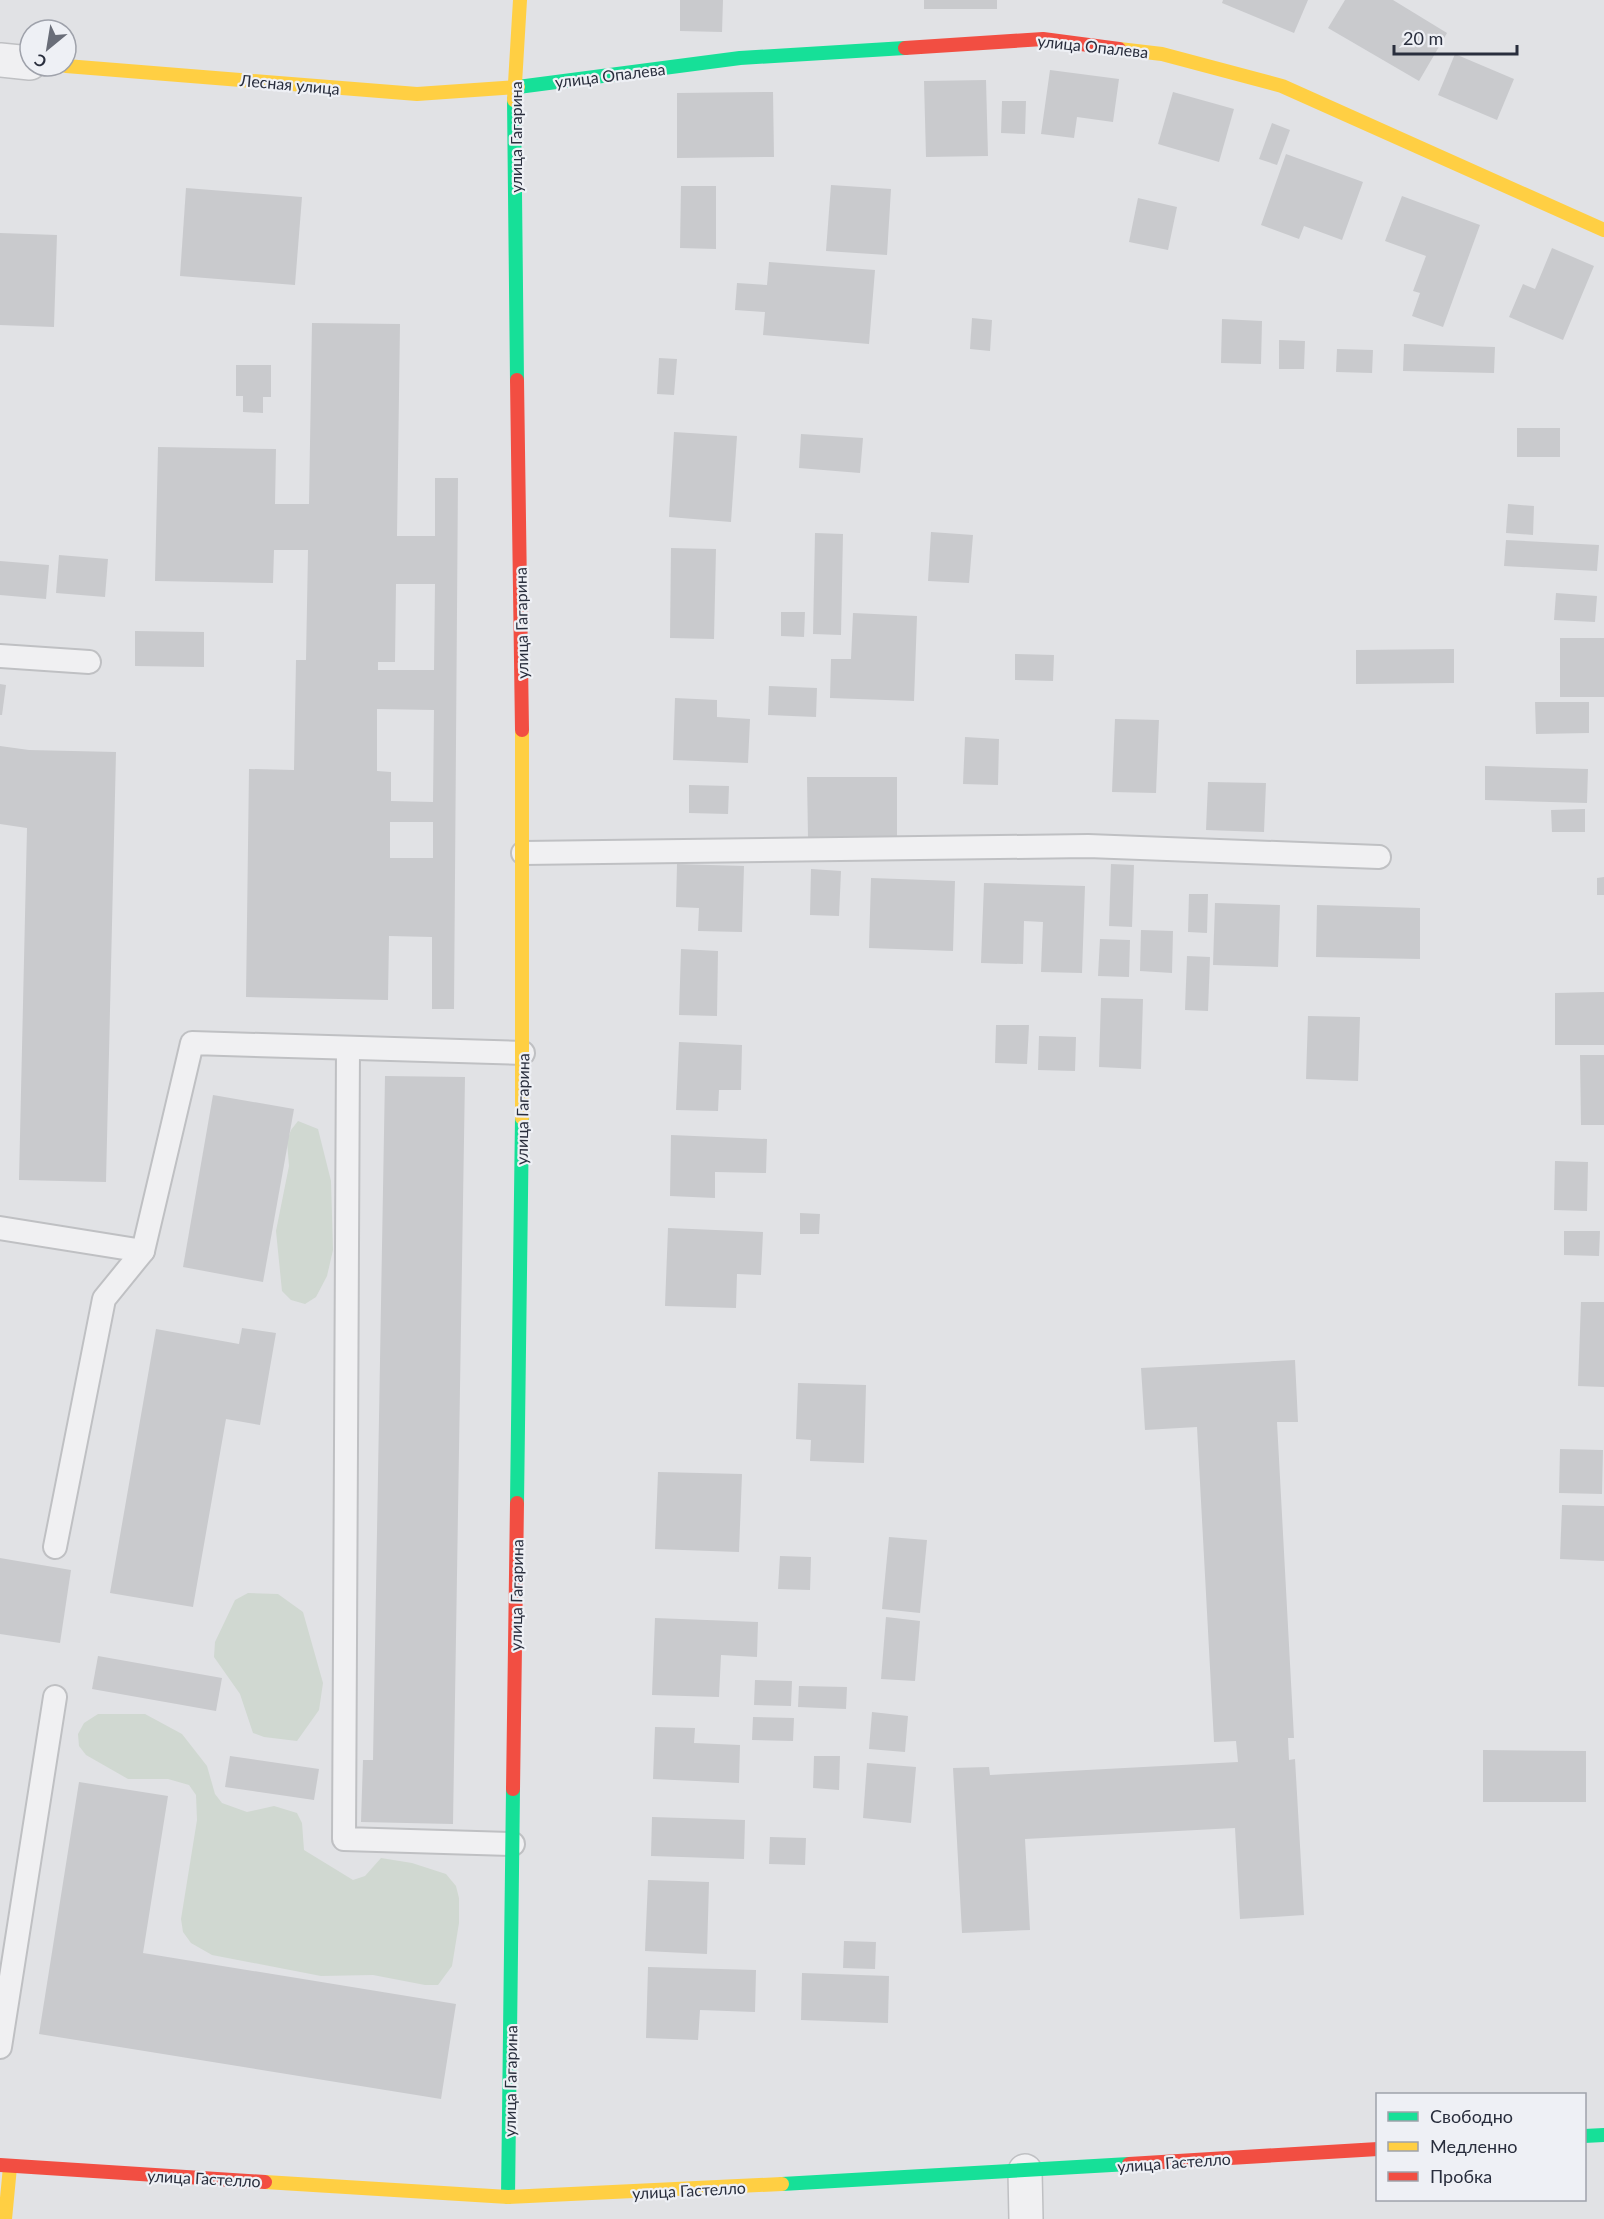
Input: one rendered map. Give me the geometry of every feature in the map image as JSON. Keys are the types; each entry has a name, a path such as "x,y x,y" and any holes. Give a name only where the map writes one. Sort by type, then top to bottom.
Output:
{"main road":[{"name":"улица Гагарина","path":"508,2208 523,1053 523,853 514,87 520,0"},
{"name":"улица Опалева","path":"514,87 740,58 1043,39 1162,54 1282,86 1604,230"},
{"name":"Лесная улица","path":"78,67 417,94 514,87"},
{"path":"1586,2136 1604,2135"},
{"name":"улица Гастелло","path":"5,2166 508,2208 603,2194 1025,2172 1376,2149"},
{"path":"5,2166 5,2219"}],"street":[{"path":"0,60 18,62"},
{"path":"1025,2172 1026,2219"}],"lane":[{"path":"0,656 89,662"},
{"path":"523,853 1088,846 1379,857"},
{"path":"55,1547 104,1299 142,1251 192,1043 523,1053"},
{"path":"348,1049 344,1839 513,1844"},
{"path":"0,1228 142,1251"},
{"path":"0,2047 55,1697"}],"shaded area":[{"path":"298,1121 318,1129 331,1181 333,1250 327,1276 316,1297 305,1304 291,1300 282,1291 276,1231 289,1166 287,1141"},
{"path":"248,1593 278,1594 303,1612 323,1683 319,1710 297,1741 264,1737 253,1733 240,1694 214,1657 215,1642 235,1600"},
{"path":"98,1714 145,1714 182,1734 207,1766 215,1794 222,1803 247,1812 274,1806 297,1813 302,1823 304,1850 353,1880 365,1876 381,1858 412,1863 446,1874 456,1886 459,1898 459,1923 452,1966 438,1985 425,1985 373,1975 321,1976 212,1955 191,1943 183,1932 181,1919 197,1820 196,1795 189,1785 168,1779 128,1779 86,1755 79,1746 78,1734 84,1723"}],"building":[{"path":"680,0 723,0 722,32 680,31"},
{"path":"924,0 997,0 997,9 924,9"},
{"path":"1223,0 1308,0 1294,33 1222,3"},
{"path":"1345,0 1393,0 1447,33 1419,81 1328,28"},
{"path":"1455,54 1514,79 1497,120 1438,95"},
{"path":"1050,70 1119,79 1113,122 1077,117 1074,138 1041,134"},
{"path":"986,80 988,156 926,157 924,81"},
{"path":"773,92 774,157 677,158 677,93"},
{"path":"1173,92 1234,109 1219,162 1158,144"},
{"path":"1002,101 1026,101 1025,134 1001,133"},
{"path":"1272,123 1290,130 1277,165 1259,159"},
{"path":"1286,154 1363,182 1342,240 1304,226 1299,239 1261,225"},
{"path":"831,185 891,189 887,255 826,251"},
{"path":"681,186 716,186 716,249 680,248"},
{"path":"186,188 302,197 295,285 180,276"},
{"path":"1402,196 1480,225 1443,327 1412,316 1420,293 1413,291 1426,256 1385,241"},
{"path":"1138,198 1177,207 1168,250 1129,242"},
{"path":"0,233 57,235 54,327 0,325"},
{"path":"1552,248 1594,266 1563,340 1509,317 1523,284 1535,289"},
{"path":"769,262 875,270 869,344 763,335 765,312 735,310 737,283 767,285"},
{"path":"972,318 992,320 990,351 970,349"},
{"path":"1222,319 1262,321 1261,364 1221,363"},
{"path":"312,323 400,324 397,536 435,536 435,478 458,478 454,1009 432,1009 432,937 389,936 388,1000 246,997 249,769 294,770 296,660 306,660 308,550 274,550 273,583 155,581 158,447 276,449 275,504 309,504","holes":["396,584 435,584 434,670 378,670 378,662 395,662","377,709 434,710 433,802 391,801 391,772 377,771","390,822 433,822 433,858 390,858"]},
{"path":"1279,340 1305,341 1304,369 1279,369"},
{"path":"1404,344 1495,347 1494,373 1403,371"},
{"path":"1337,349 1373,350 1372,373 1336,372"},
{"path":"659,358 677,359 674,395 657,394"},
{"path":"236,365 271,365 271,397 263,397 263,413 243,412 243,396 236,396"},
{"path":"1517,428 1560,428 1560,457 1517,457"},
{"path":"674,432 737,436 731,522 669,517"},
{"path":"801,434 863,438 860,473 799,468"},
{"path":"1508,504 1534,506 1533,535 1506,533"},
{"path":"931,532 973,535 969,583 928,581"},
{"path":"815,533 843,534 841,635 813,634"},
{"path":"1506,540 1599,545 1597,571 1504,566"},
{"path":"671,548 716,549 714,639 670,638"},
{"path":"59,555 108,559 105,597 56,593"},
{"path":"0,561 49,565 46,599 0,595"},
{"path":"1556,593 1597,596 1595,622 1554,620"},
{"path":"781,612 805,612 804,637 781,636"},
{"path":"853,613 917,616 914,701 830,698 831,659 851,659"},
{"path":"135,631 204,632 204,667 135,666"},
{"path":"1560,638 1604,638 1604,697 1560,697"},
{"path":"1454,649 1454,683 1356,684 1356,650"},
{"path":"1015,654 1054,655 1053,681 1015,680"},
{"path":"0,684 6,685 2,715 0,715"},
{"path":"769,686 817,688 816,717 768,715"},
{"path":"675,698 717,700 717,717 750,719 748,763 673,760"},
{"path":"1535,702 1589,702 1589,733 1536,734"},
{"path":"1115,719 1159,720 1156,793 1112,792"},
{"path":"965,737 999,739 998,785 963,784"},
{"path":"0,746 29,750 116,752 106,1182 19,1180 27,828 0,824"},
{"path":"1485,766 1588,769 1587,803 1485,800"},
{"path":"807,777 897,777 897,836 808,837"},
{"path":"1208,782 1266,783 1264,832 1206,830"},
{"path":"689,785 729,786 728,814 689,813"},
{"path":"1585,809 1585,832 1552,832 1551,810"},
{"path":"677,864 744,866 742,932 698,931 699,908 676,907"},
{"path":"1111,864 1134,865 1132,927 1109,926"},
{"path":"811,869 841,871 839,916 810,915"},
{"path":"1604,877 1604,895 1597,895 1597,878"},
{"path":"871,878 955,881 953,951 869,948"},
{"path":"984,883 1085,886 1082,973 1041,972 1043,922 1024,921 1023,964 981,963"},
{"path":"1189,894 1208,894 1207,933 1188,932"},
{"path":"1215,903 1280,905 1278,967 1213,965"},
{"path":"1317,905 1420,908 1420,959 1316,957"},
{"path":"1141,930 1173,931 1172,973 1140,971"},
{"path":"1100,939 1130,940 1129,977 1098,976"},
{"path":"681,949 718,951 717,1016 679,1015"},
{"path":"1187,956 1210,957 1208,1011 1185,1010"},
{"path":"1604,992 1604,1045 1555,1045 1555,993"},
{"path":"1101,998 1143,999 1141,1069 1099,1067"},
{"path":"1308,1016 1360,1017 1358,1081 1306,1079"},
{"path":"996,1025 1029,1025 1027,1064 995,1063"},
{"path":"1039,1036 1076,1037 1075,1071 1038,1070"},
{"path":"679,1042 742,1045 741,1090 719,1090 718,1111 676,1110"},
{"path":"1580,1055 1604,1055 1604,1125 1581,1125"},
{"path":"385,1076 465,1077 453,1824 361,1822 363,1760 373,1760"},
{"path":"213,1095 294,1109 263,1282 183,1267"},
{"path":"671,1135 767,1139 766,1173 715,1172 715,1198 670,1196"},
{"path":"1555,1161 1588,1162 1587,1211 1554,1210"},
{"path":"800,1213 820,1214 819,1234 800,1234"},
{"path":"668,1228 763,1232 761,1275 737,1274 736,1308 665,1306"},
{"path":"1564,1231 1600,1231 1599,1256 1564,1255"},
{"path":"1581,1302 1604,1302 1604,1387 1578,1386"},
{"path":"242,1328 276,1333 260,1425 226,1419 193,1607 110,1593 156,1329 239,1344"},
{"path":"1295,1360 1298,1422 1277,1422 1294,1738 1288,1738 1289,1760 1295,1759 1304,1915 1240,1919 1235,1828 1025,1839 1030,1930 962,1933 953,1768 989,1767 990,1775 1238,1762 1236,1741 1214,1742 1197,1427 1145,1430 1141,1368"},
{"path":"798,1383 866,1385 864,1463 810,1461 811,1440 796,1439"},
{"path":"1560,1449 1603,1450 1602,1494 1559,1493"},
{"path":"658,1472 742,1474 739,1552 655,1549"},
{"path":"1562,1505 1604,1506 1604,1561 1560,1559"},
{"path":"889,1537 927,1540 920,1613 882,1609"},
{"path":"780,1556 811,1557 810,1590 778,1589"},
{"path":"0,1558 71,1570 60,1643 0,1634"},
{"path":"886,1617 920,1621 915,1681 881,1679"},
{"path":"655,1618 758,1622 757,1657 721,1655 719,1697 652,1695"},
{"path":"98,1656 222,1678 216,1711 92,1689"},
{"path":"755,1680 792,1681 791,1706 754,1705"},
{"path":"799,1686 847,1687 846,1709 798,1707"},
{"path":"872,1712 908,1716 905,1752 869,1749"},
{"path":"753,1717 794,1718 793,1741 752,1740"},
{"path":"655,1727 695,1728 694,1743 740,1745 739,1783 653,1779"},
{"path":"1483,1750 1586,1751 1586,1802 1483,1802"},
{"path":"230,1756 319,1769 314,1800 225,1787"},
{"path":"814,1756 840,1756 839,1790 813,1788"},
{"path":"867,1763 916,1767 911,1823 863,1818"},
{"path":"79,1782 168,1796 143,1953 456,2004 441,2099 39,2034"},
{"path":"652,1817 745,1820 744,1859 651,1856"},
{"path":"770,1837 806,1838 805,1865 769,1864"},
{"path":"648,1880 709,1882 707,1954 645,1951"},
{"path":"844,1941 876,1942 875,1969 843,1968"},
{"path":"648,1967 756,1970 755,2012 700,2010 698,2040 646,2038"},
{"path":"802,1973 889,1976 888,2023 801,2020"}],"traffic: fast":[{"path":"518,87 740,58 905,48"},
{"path":"514,100 517,380"},
{"path":"517,1503 522,1118"},
{"path":"508,2197 513,1789"},
{"path":"1586,2136 1604,2135"},
{"path":"782,2184 1129,2164"}],"traffic: slow":[{"path":"514,100 520,0"},
{"path":"1119,49 1162,54 1282,86 1604,230"},
{"path":"78,67 417,94 518,87"},
{"path":"522,730 522,1118"},
{"path":"5,2219 10,2167"},
{"path":"265,2182 508,2197 782,2184"}],"traffic: jam":[{"path":"905,48 1043,39 1119,49"},
{"path":"517,380 522,730"},
{"path":"513,1789 517,1503"},
{"path":"1129,2164 1376,2149"},
{"path":"0,2165 265,2182"}]}
